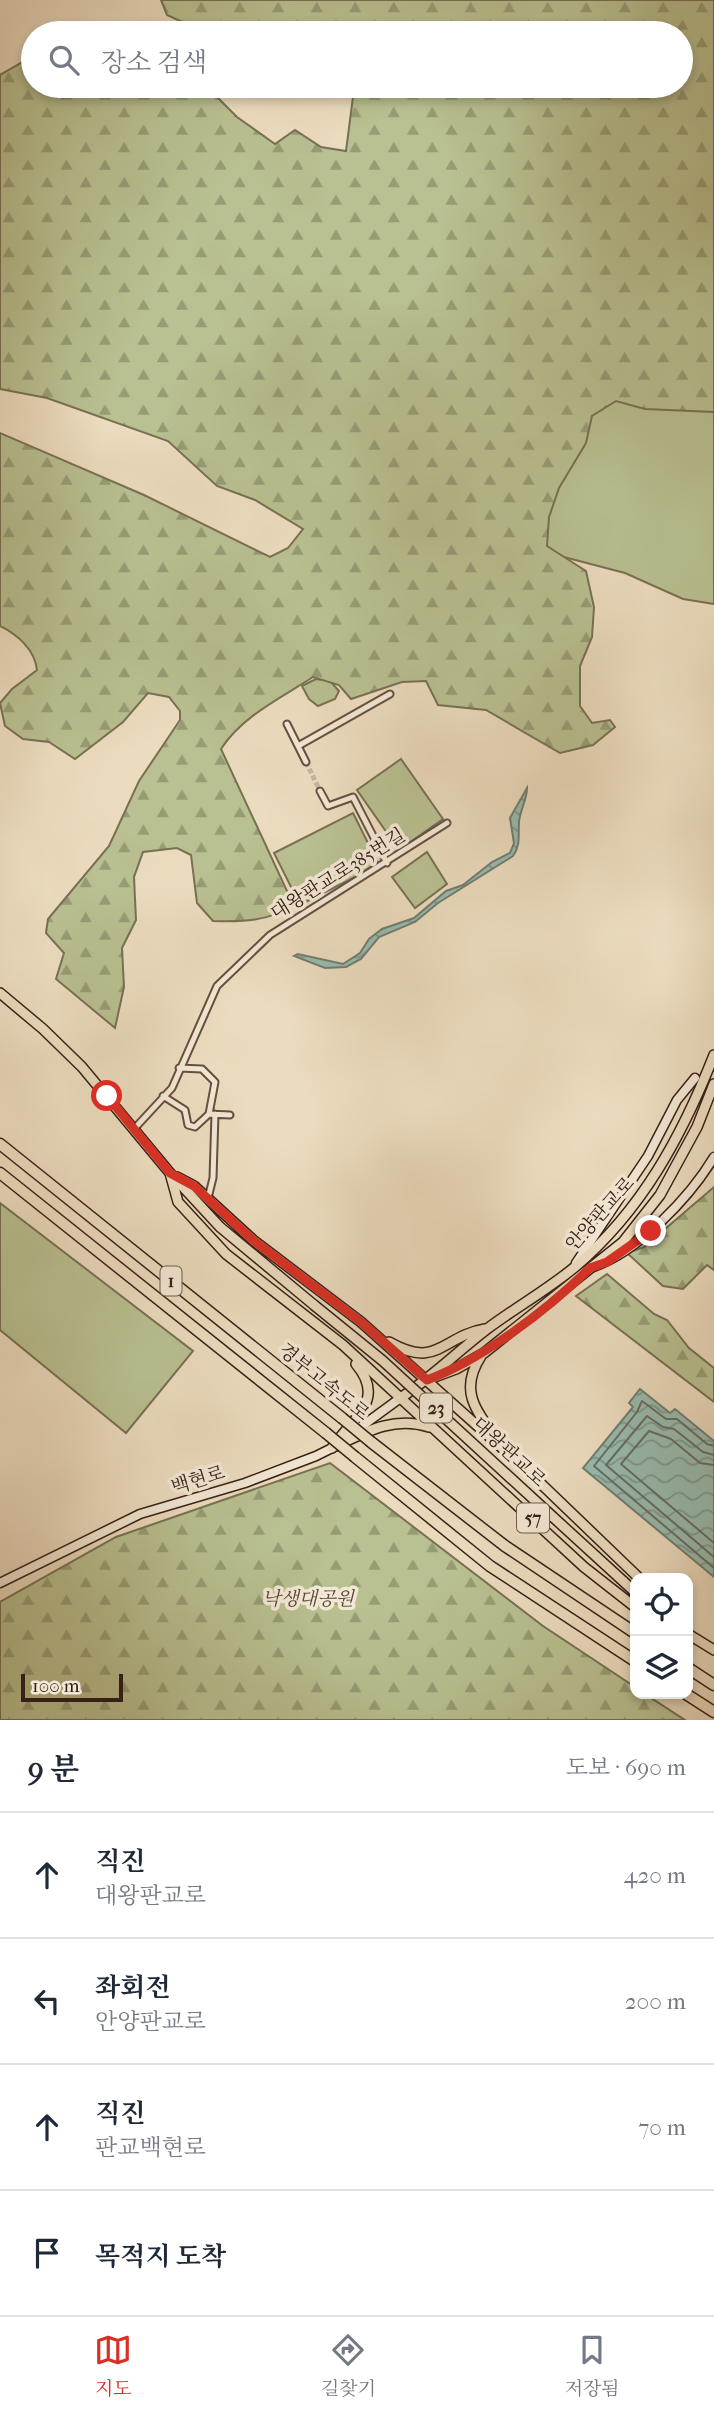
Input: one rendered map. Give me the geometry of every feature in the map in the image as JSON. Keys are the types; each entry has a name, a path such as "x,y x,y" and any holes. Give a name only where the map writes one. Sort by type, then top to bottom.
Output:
{"highway":[{"name":"경부고속도로","path":"0,1144 341,1419 505,1546 630,1630"},
{"name":"경부고속도로","path":"0,1173 490,1566 630,1658"},
{"path":"693,1671 714,1685"},
{"path":"693,1698 714,1712"}],"main road":[{"name":"대왕판교로","path":"0,993 57,1041 170,1173 235,1242 383,1361 630,1587"},
{"name":"안양판교로","path":"399,1399 427,1380 487,1329 573,1269 611,1233 649,1186 686,1123 714,1055"},
{"path":"573,1269 648,1156 677,1100 695,1078"},
{"name":"안양판교로","path":"427,1380 456,1369 484,1353 623,1242 660,1195 697,1127 714,1084"},
{"path":"590,1268 607,1262 651,1231 691,1191 714,1157"},
{"name":"대왕판교로","path":"170,1173 194,1186 253,1240 361,1322 510,1455"},
{"name":"대왕판교로","path":"170,1173 178,1202 226,1254 343,1345 433,1429"},
{"path":"361,1322 392,1344 423,1355 441,1349 469,1332 487,1329"},
{"path":"332,1448 365,1407 370,1394 363,1372 343,1345"},
{"name":"57","path":"484,1353 475,1365 471,1395 476,1410 510,1455 634,1573"},
{"name":"백현로","path":"0,1583 140,1514 278,1472 332,1448 399,1399"},
{"path":"332,1448 386,1425 402,1422 433,1429"},
{"name":"57","path":"433,1429 584,1567 630,1603"},
{"path":"693,1633 700,1642"},
{"path":"690,1636 714,1650"}],"street":[{"path":"298,746 390,694"},
{"path":"287,724 306,762"},
{"path":"320,791 328,806 353,797 387,863"},
{"name":"대왕판교로385번길","path":"134,1129 172,1087 217,986 270,935 447,823"},
{"path":"179,1068 202,1069 215,1082 212,1114 213,1178 208,1199"},
{"path":"163,1096 186,1110 188,1125 195,1127 212,1114 230,1115"}],"green space":[{"path":"161,0 714,0 714,412 645,409 616,401 592,416 586,443 559,488 549,517 547,546 586,571 594,607 592,637 580,666 580,706 592,723 610,720 615,727 593,745 560,753 486,710 438,705 426,681 402,682 351,699 339,685 313,677 251,717 221,749 294,906 255,920 213,921 197,903 191,855 177,848 143,852 134,877 136,920 122,948 124,987 115,1028 56,979 64,953 46,933 48,919 109,846 139,781 180,720 180,711 169,697 148,693 123,722 75,759 49,742 23,739 5,726 0,703 12,689 37,670 33,656 24,644 0,626 0,433 144,495 270,557 288,548 303,529 255,500 217,486 168,441 47,398 0,389 0,75 21,63 21,98 218,98 237,117 275,144 295,130 321,147 346,151 353,98 693,98 693,21 180,21 167,15"},
{"path":"714,390 714,604 683,599 625,573 537,550 553,412 609,399"},
{"path":"316,679 330,681 339,691 335,699 318,706 309,699 302,686"},
{"path":"401,759 443,819 399,850 357,790"},
{"path":"353,813 379,865 300,905 274,853"},
{"path":"427,852 447,884 415,908 392,877"},
{"path":"714,1187 714,1270 707,1265 683,1289 663,1286 627,1253 644,1247"},
{"path":"0,1203 193,1351 126,1433 0,1330"},
{"path":"607,1274 654,1314 667,1320 689,1348 714,1368 714,1402 576,1296"},
{"name":"낙생대공원","path":"330,1463 543,1626 630,1684 630,1699 653,1699 685,1720 0,1720 0,1602 116,1537"}],"water":[{"path":"527,788 520,818 518,844 513,856 438,903 415,922 379,937 361,959 346,967 325,968 294,956 298,954 343,964 360,953 369,939 382,929 414,918 446,891 463,885 492,862 510,853 514,843 510,818"},
{"path":"640,1389 670,1413 675,1409 714,1441 714,1577 583,1468 633,1407 629,1403"}],"tunnel":[{"path":"306,762 320,791"}],"route":[{"path":"107,1096 170,1173 194,1186 253,1240 361,1322 427,1380 456,1369 484,1353 590,1268 607,1262 651,1231"}]}
